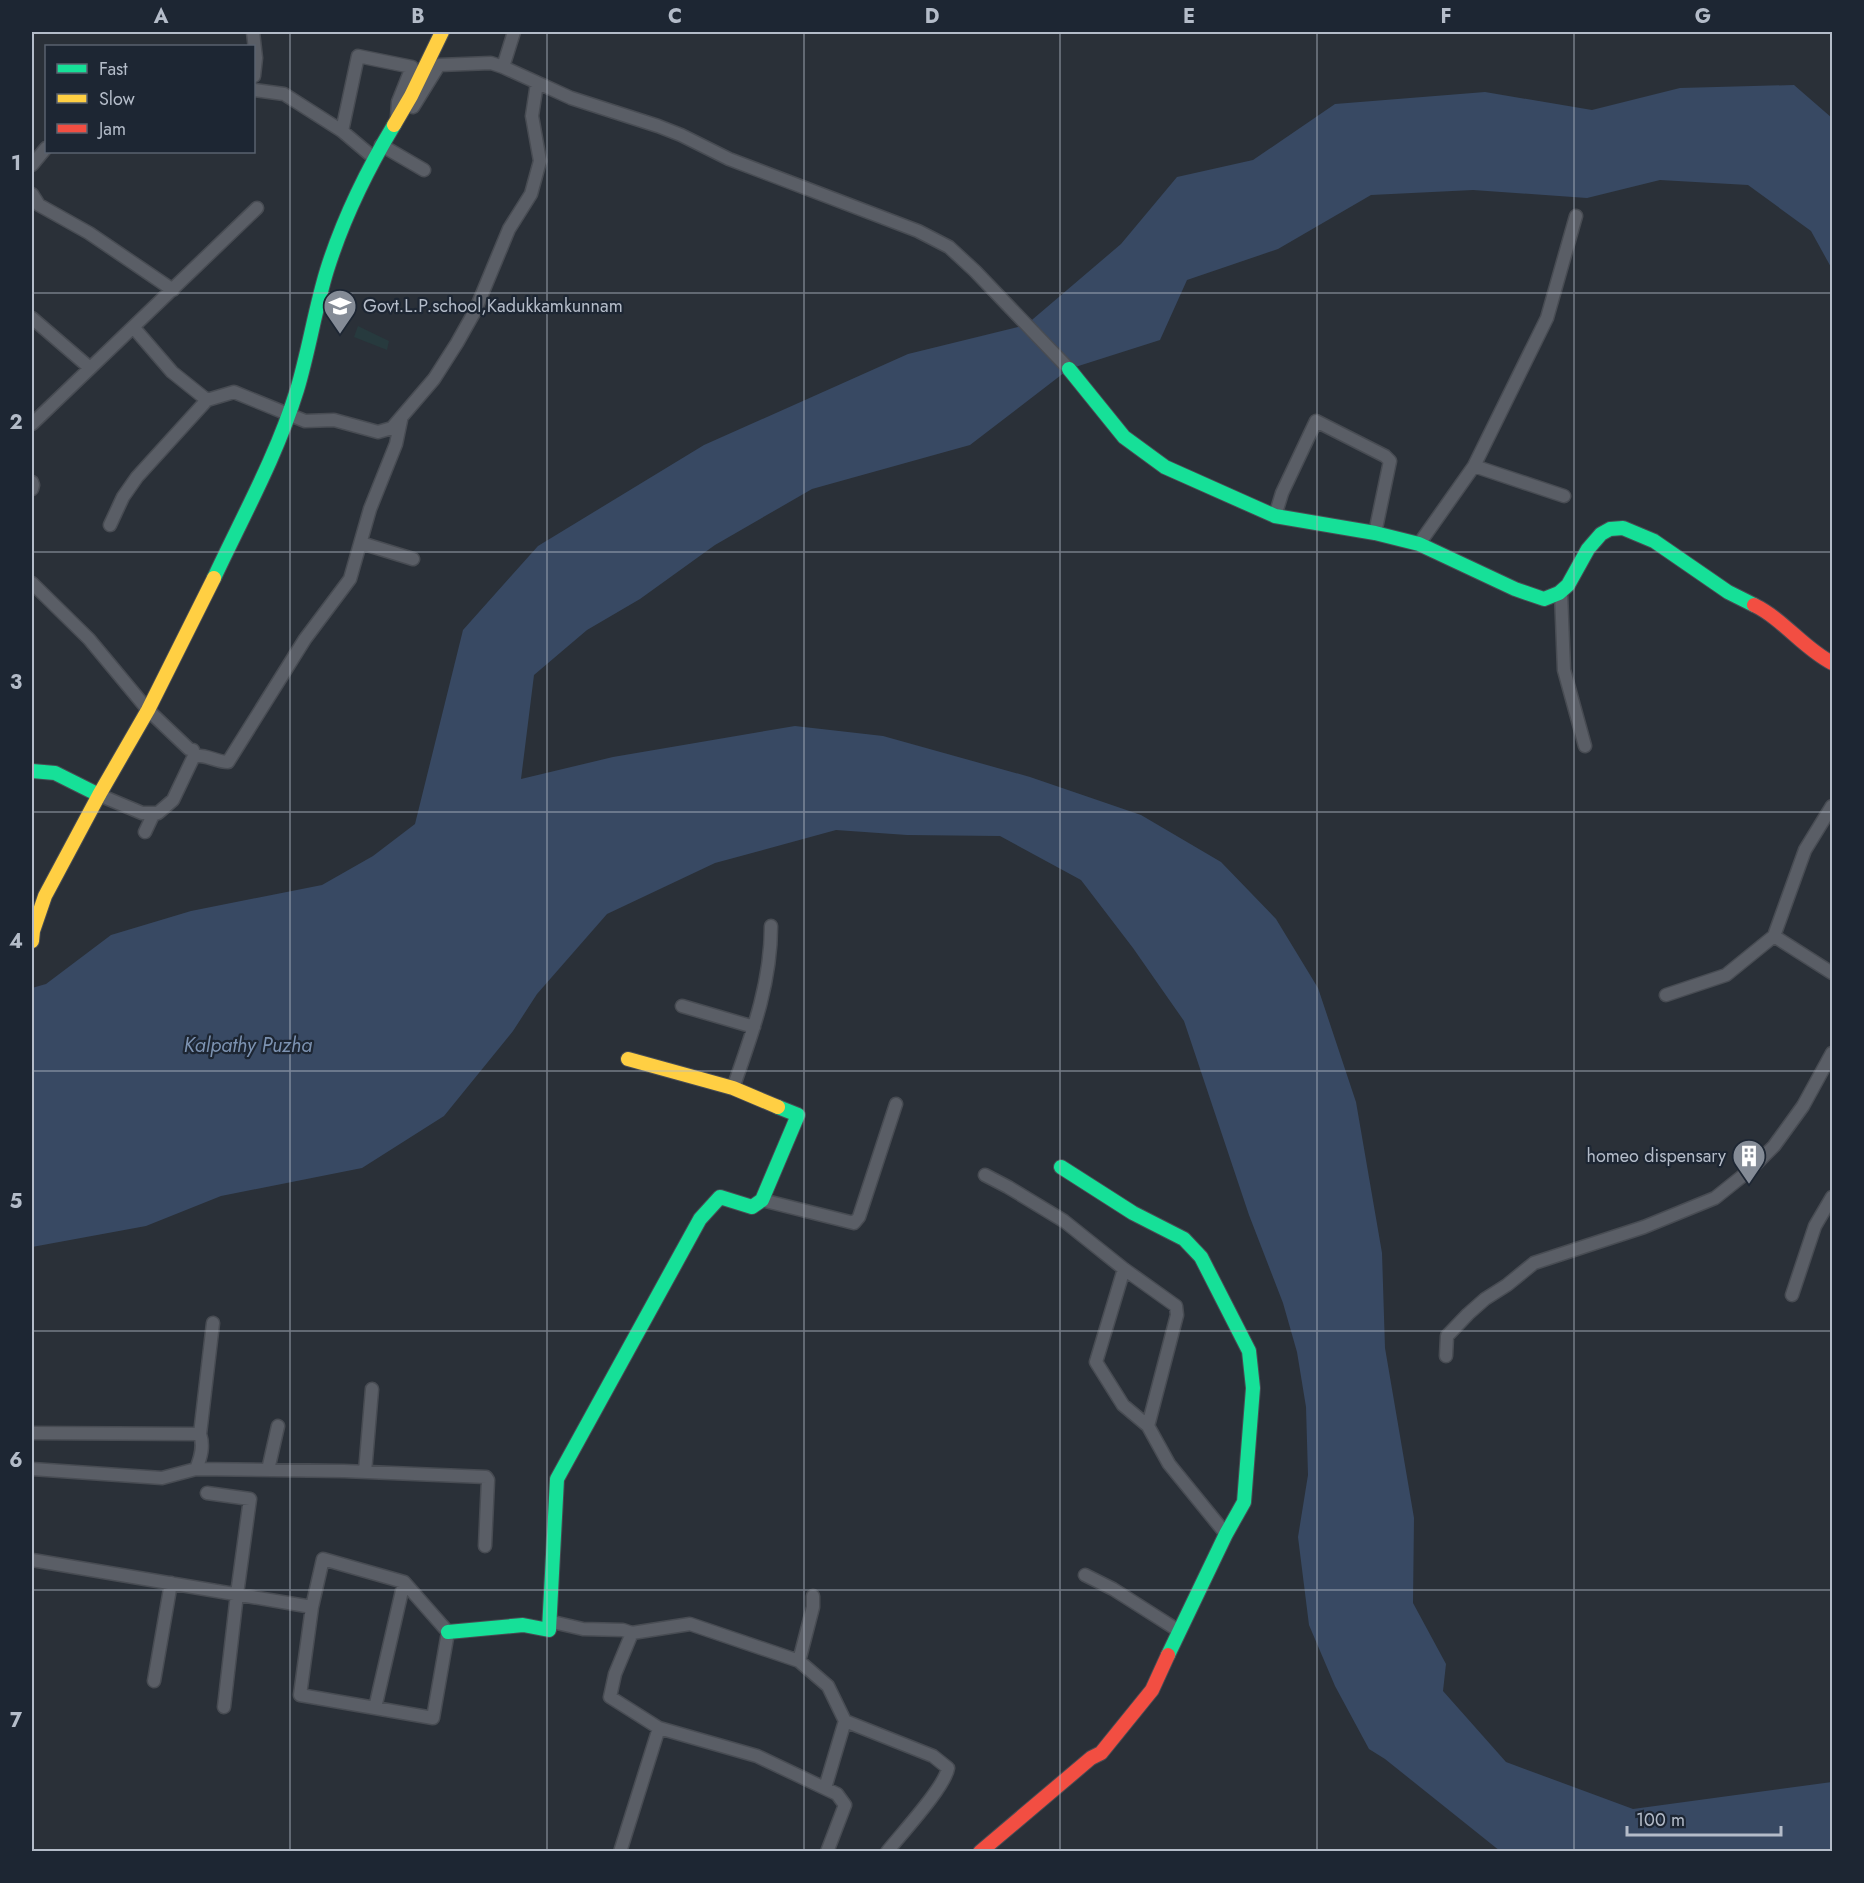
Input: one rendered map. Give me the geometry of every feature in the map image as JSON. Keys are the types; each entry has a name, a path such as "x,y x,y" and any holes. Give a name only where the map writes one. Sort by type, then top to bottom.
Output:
{"street":[{"path":"32,936 45,896 175,659 276,449 297,390 327,271 342,227 374,158 411,96 442,32"},
{"path":"503,67 514,32"},
{"path":"255,49 255,67"},
{"path":"342,131 358,56 412,67 398,102 397,118"},
{"path":"397,118 414,106 439,65 491,63 503,67 571,98 666,129 729,159 918,231 949,247 1069,369 1124,437 1165,467 1275,516 1375,533 1419,544 1515,589 1544,599 1561,593 1575,576 1595,539 1611,529 1630,529 1660,544 1728,593 1766,612 1814,655 1833,663"},
{"path":"110,525 123,497 137,477 207,400 234,392 305,421 334,420 378,432 392,428 434,379 457,343 475,311 509,229 531,194 540,161 532,116 537,83"},
{"path":"255,90 284,94 342,131 374,158"},
{"path":"381,145 424,170"},
{"path":"32,165 45,149"},
{"path":"32,194 39,205 89,233 173,290"},
{"path":"34,417 134,328 257,208"},
{"path":"1419,544 1474,466 1546,318 1576,216"},
{"path":"32,318 90,368"},
{"path":"134,328 172,372 207,400"},
{"path":"145,832 153,815 173,800 194,756 201,755 220,762 228,762 305,639 350,579 370,509 396,444 402,416"},
{"path":"1275,516 1282,493 1316,421 1385,456 1390,461 1375,533"},
{"path":"1474,466 1564,496"},
{"path":"32,482 32,489"},
{"path":"361,543 413,559"},
{"path":"32,583 89,639 148,710 189,749 193,750"},
{"path":"1561,593 1564,670 1584,746"},
{"path":"32,771 56,773 99,795 142,813 158,813"},
{"path":"1666,995 1726,975 1774,936 1805,850 1833,806"},
{"path":"733,1088 768,977 771,926"},
{"path":"1774,936 1833,973"},
{"path":"682,1006 754,1027"},
{"path":"1446,1356 1448,1336 1454,1329 1485,1299 1534,1263 1644,1227 1715,1198 1750,1170 1774,1146 1803,1106 1833,1053"},
{"path":"448,1632 523,1625 549,1630 557,1479 700,1219 720,1197 753,1207 762,1200 798,1115 733,1088 628,1059"},
{"path":"762,1200 854,1222 859,1216 896,1104"},
{"path":"980,1851 1101,1753 1152,1690 1226,1534 1244,1502 1253,1388 1249,1351 1201,1257 1184,1239 1133,1213 1060,1167"},
{"path":"985,1175 1064,1221 1124,1269 1176,1306 1178,1315 1148,1426"},
{"path":"1792,1295 1815,1226 1833,1197"},
{"path":"1124,1269 1096,1362 1123,1405 1148,1426 1169,1464 1226,1534"},
{"path":"196,1469 201,1457 200,1434 213,1323"},
{"path":"365,1472 372,1389"},
{"path":"268,1470 278,1426"},
{"path":"32,1433 200,1434"},
{"path":"32,1469 162,1478 196,1469 487,1477 485,1546"},
{"path":"207,1493 250,1499 224,1707"},
{"path":"323,1559 404,1581 448,1632 434,1718 300,1695 312,1607 323,1559"},
{"path":"32,1560 312,1607"},
{"path":"1085,1575 1113,1589 1179,1631"},
{"path":"375,1708 404,1581"},
{"path":"154,1681 171,1583"},
{"path":"799,1661 813,1607 813,1596"},
{"path":"549,1624 557,1623 583,1629 623,1630 632,1633 690,1624 799,1661 828,1686 845,1721 933,1756 948,1768 939,1786 887,1851"},
{"path":"632,1633 615,1674 610,1697 659,1728 758,1756 837,1794 845,1805 827,1851"},
{"path":"825,1788 845,1721"},
{"path":"620,1851 659,1728"}],"green space":[{"path":"358,326 389,341 387,350 354,337"}],"water":[{"name":"Kalpathy Puzha","path":"1794,85 1832,118 1832,269 1811,231 1748,185 1660,180 1587,198 1473,190 1371,195 1278,249 1187,280 1160,340 1069,369 970,445 812,489 715,545 640,599 587,630 534,675 521,779 613,757 795,726 883,736 1030,777 1141,815 1221,862 1276,919 1318,988 1356,1102 1382,1253 1385,1348 1414,1518 1413,1603 1446,1664 1443,1691 1506,1762 1633,1809 1832,1782 1832,1851 1500,1851 1385,1759 1369,1749 1335,1686 1309,1625 1298,1537 1308,1475 1306,1407 1297,1352 1283,1303 1249,1215 1184,1021 1133,948 1081,880 1000,836 907,835 836,830 715,863 607,914 537,994 513,1031 444,1116 362,1168 221,1196 146,1226 32,1247 32,988 46,984 111,935 191,911 322,885 373,856 415,824 463,630 538,546 704,445 908,354 1026,325 1121,244 1177,177 1253,160 1335,104 1485,92 1592,110 1680,88"}],"traffic: fast":[{"path":"214,578 270,462 289,414 323,285 340,232 374,159 394,125"},
{"path":"1069,369 1124,437 1165,467 1275,516 1375,533 1419,544 1515,589 1544,599 1559,593 1568,585 1588,549 1601,534 1610,529 1623,528 1654,541 1728,592 1754,605"},
{"path":"32,771 55,773 99,795"},
{"path":"448,1632 523,1625 549,1630 557,1479 700,1219 720,1197 752,1207 762,1200 798,1115 778,1107"},
{"path":"1061,1167 1133,1213 1184,1239 1201,1257 1249,1351 1253,1388 1244,1502 1226,1534 1168,1655"}],"traffic: slow":[{"path":"394,125 411,96 442,32"},
{"path":"32,941 33,931 45,896 148,710 214,578"},
{"path":"628,1059 733,1088 778,1107"}],"traffic: jam":[{"path":"1754,605 1832,663"},
{"path":"980,1852 1091,1758 1101,1753 1152,1690 1168,1655"}],"place":[{"name":"Govt.L.P.school,Kadukkamkunnam","path":"340,335"},
{"name":"homeo dispensary","path":"1749,1185"}]}
